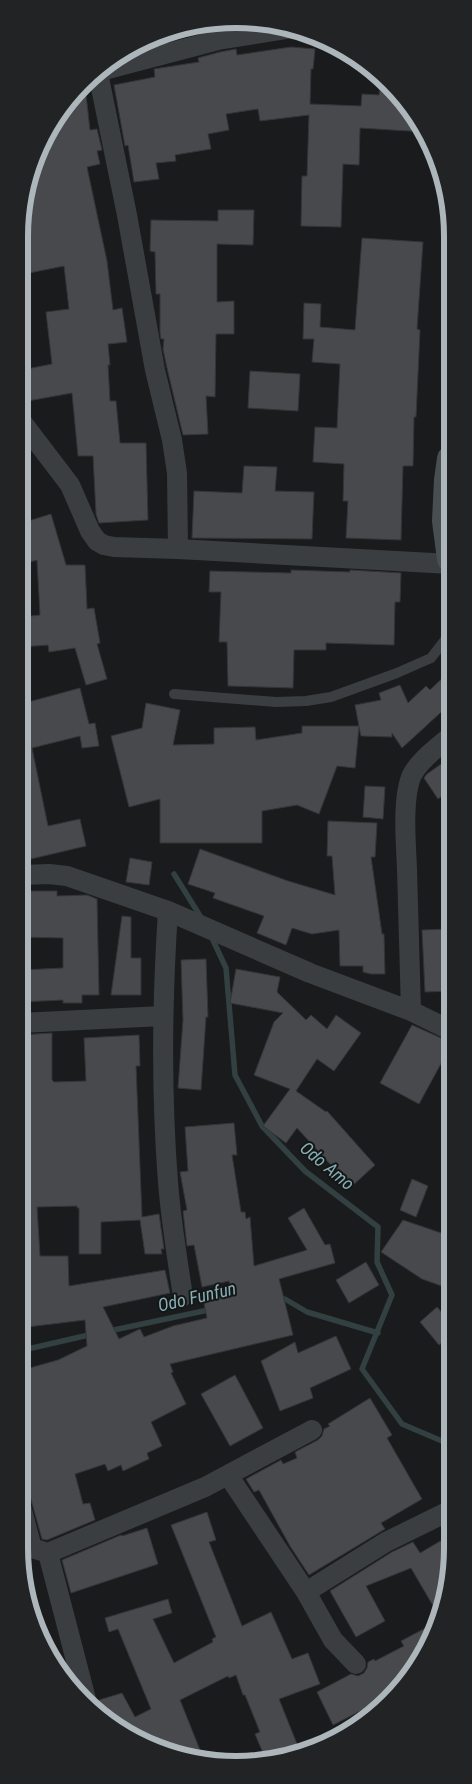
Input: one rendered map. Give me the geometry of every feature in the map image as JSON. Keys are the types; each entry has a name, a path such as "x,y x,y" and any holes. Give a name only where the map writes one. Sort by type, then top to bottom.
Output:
{"street":[{"path":"113,68 218,40 273,31"},
{"path":"100,78 155,370 172,440 177,473 178,549"},
{"path":"28,430 70,485 90,531 97,541 114,547 207,550 444,564"},
{"path":"411,1011 406,843 406,814 409,789 412,776 423,761 444,742"},
{"path":"28,875 67,876 168,911 310,973 411,1011 444,1027"},
{"path":"168,911 163,1016 165,1132 172,1223 183,1296"},
{"path":"28,1023 163,1016"},
{"path":"28,1533 32,1548 48,1553 205,1487 312,1430"},
{"path":"228,1475 306,1592 333,1640 356,1664"},
{"path":"306,1592 386,1542 444,1513"},
{"path":"48,1553 83,1689"}],"lane":[{"path":"174,694 276,702 306,701 331,697 397,673 431,658 444,641"}],"building":[{"path":"222,28 193,33 209,29"},
{"path":"291,47 315,49 313,69 311,69 310,104 361,106 362,94 379,95 380,86 393,99 417,131 360,128 359,165 343,164 341,227 301,226 302,176 307,176 309,115 260,121 258,109 226,114 229,130 208,134 211,149 175,155 176,161 156,163 159,179 134,182 128,145 125,146 114,85 155,77 154,69 199,62 198,58 220,52 236,49 237,55"},
{"path":"86,92 90,130 97,129 102,150 97,151 100,164 87,167 107,261 113,310 122,308 127,342 108,344 110,401 116,401 120,443 146,443 148,520 99,523 96,514 93,456 78,456 72,393 28,401 28,369 52,364 46,312 69,309 64,266 29,273 29,209 43,156 63,120"},
{"path":"218,210 254,210 253,245 217,244 217,302 234,301 234,334 216,334 215,397 206,396 208,434 183,435 163,349 164,339 161,339 160,333 160,294 156,294 155,252 150,251 151,220 218,221"},
{"path":"362,238 423,242 417,329 420,330 416,417 414,417 413,466 403,466 401,540 346,538 348,501 343,501 344,464 313,462 315,427 337,428 340,364 312,362 314,339 303,339 304,303 321,304 320,327 355,330"},
{"path":"250,371 300,374 298,411 248,408"},
{"path":"244,466 277,467 275,491 314,492 312,539 192,538 194,491 242,493"},
{"path":"51,514 66,565 85,565 87,609 94,608 100,643 97,644 107,679 86,685 75,648 49,652 48,645 28,646 28,616 40,615 37,560 28,563 28,521"},
{"path":"291,570 350,572 350,570 401,573 400,602 395,602 394,645 326,643 326,650 294,650 293,688 228,686 227,642 219,642 221,592 209,592 210,571 291,573"},
{"path":"444,677 444,709 402,748 392,733 392,737 361,736 359,727 355,768 337,766 319,814 297,805 262,811 262,843 160,843 160,799 129,807 111,736 142,728 146,703 180,710 173,745 214,744 214,728 255,727 256,740 302,733 302,726 359,726 355,705 381,700 379,693 400,685 408,703 426,686 430,690"},
{"path":"80,688 89,724 95,723 99,746 82,748 80,736 32,748 48,826 80,819 86,846 31,859 28,847 28,702"},
{"path":"444,762 444,794 438,799 424,778"},
{"path":"365,786 385,787 383,819 363,817"},
{"path":"328,821 377,823 375,857 371,857 382,934 384,934 385,974 363,972 363,966 340,966 339,930 312,934 292,928 286,945 257,933 264,916 213,898 215,893 188,884 200,849 288,881 335,895 332,856 327,856"},
{"path":"130,858 152,862 149,885 126,882"},
{"path":"28,891 57,891 57,896 87,895 97,899 99,995 82,995 82,1003 63,1003 63,1000 28,1002 28,970 63,968 63,938 28,937"},
{"path":"122,916 131,917 131,958 141,958 141,995 111,995"},
{"path":"444,929 444,991 425,992 422,930"},
{"path":"206,959 208,1017 206,1017 201,1090 178,1088 183,1020 181,960"},
{"path":"236,969 280,977 277,992 306,1020 311,1015 327,1029 336,1015 361,1033 334,1071 317,1059 296,1091 327,1111 375,1165 351,1187 297,1128 286,1143 263,1126 290,1089 254,1075 274,1022 283,1013 230,1003"},
{"path":"412,1025 444,1039 444,1058 419,1104 380,1083"},
{"path":"52,1033 52,1080 54,1082 86,1081 84,1038 139,1035 140,1066 136,1066 142,1217 159,1214 164,1249 161,1249 162,1254 145,1254 140,1220 101,1222 101,1254 79,1254 79,1208 77,1206 37,1207 40,1256 68,1256 69,1286 165,1270 170,1293 103,1307 119,1339 140,1329 144,1337 173,1326 207,1318 203,1298 230,1285 229,1281 202,1287 194,1245 187,1246 183,1211 187,1210 180,1172 188,1171 185,1127 234,1123 237,1155 232,1155 241,1212 245,1212 246,1219 250,1217 254,1266 307,1250 288,1218 304,1208 325,1245 330,1244 335,1263 279,1279 293,1335 170,1364 173,1372 171,1373 186,1404 151,1422 162,1446 147,1453 149,1459 123,1471 121,1465 108,1471 105,1464 75,1474 83,1504 90,1503 95,1520 47,1540 42,1539 28,1492 28,1368 58,1360 87,1346 85,1320 28,1327 28,1034"},
{"path":"412,1179 428,1186 416,1217 400,1210"},
{"path":"403,1220 444,1234 444,1287 422,1279 381,1252"},
{"path":"366,1262 379,1285 349,1303 336,1280"},
{"path":"437,1307 444,1315 444,1341 439,1345 420,1322"},
{"path":"336,1336 351,1369 310,1388 313,1398 280,1411 261,1361 295,1342 298,1353"},
{"path":"235,1375 263,1428 230,1446 201,1394"},
{"path":"370,1398 392,1435 387,1438 422,1499 381,1523 385,1529 309,1575 290,1546 259,1490 254,1492 246,1479 281,1460 283,1464 297,1458 295,1452 318,1440 322,1436 324,1429 330,1426 328,1424"},
{"path":"207,1512 216,1540 209,1542 242,1626 271,1612 292,1659 308,1653 320,1684 279,1699 298,1747 264,1755 255,1734 260,1732 236,1675 229,1678 228,1676 180,1700 201,1753 156,1741 132,1729 101,1706 99,1700 122,1693 135,1717 151,1709 118,1629 109,1632 105,1618 168,1599 172,1613 153,1619 174,1663 213,1642 212,1639 216,1637 171,1525"},
{"path":"147,1528 158,1564 71,1593 62,1560 121,1535"},
{"path":"444,1539 443,1575 435,1609 411,1568 366,1586 385,1621 356,1637 330,1591 392,1552 413,1542 420,1553"},
{"path":"430,1626 417,1652 393,1685 374,1704 333,1725 317,1692 351,1674 358,1676 364,1673 368,1662 374,1659 375,1661 404,1646 401,1641"}],"waterway":[{"name":"Odo Amo","path":"174,874 202,919"},
{"name":"Odo Amo","path":"211,936 226,968 235,1075 262,1126 305,1171 378,1227 377,1262 392,1295 362,1369 402,1424 444,1442"},
{"name":"Odo Funfun","path":"278,1299 285,1299 307,1312 378,1333"},
{"name":"Odo Funfun","path":"109,1331 213,1309"},
{"name":"Odo Funfun","path":"28,1349 93,1334"}]}
